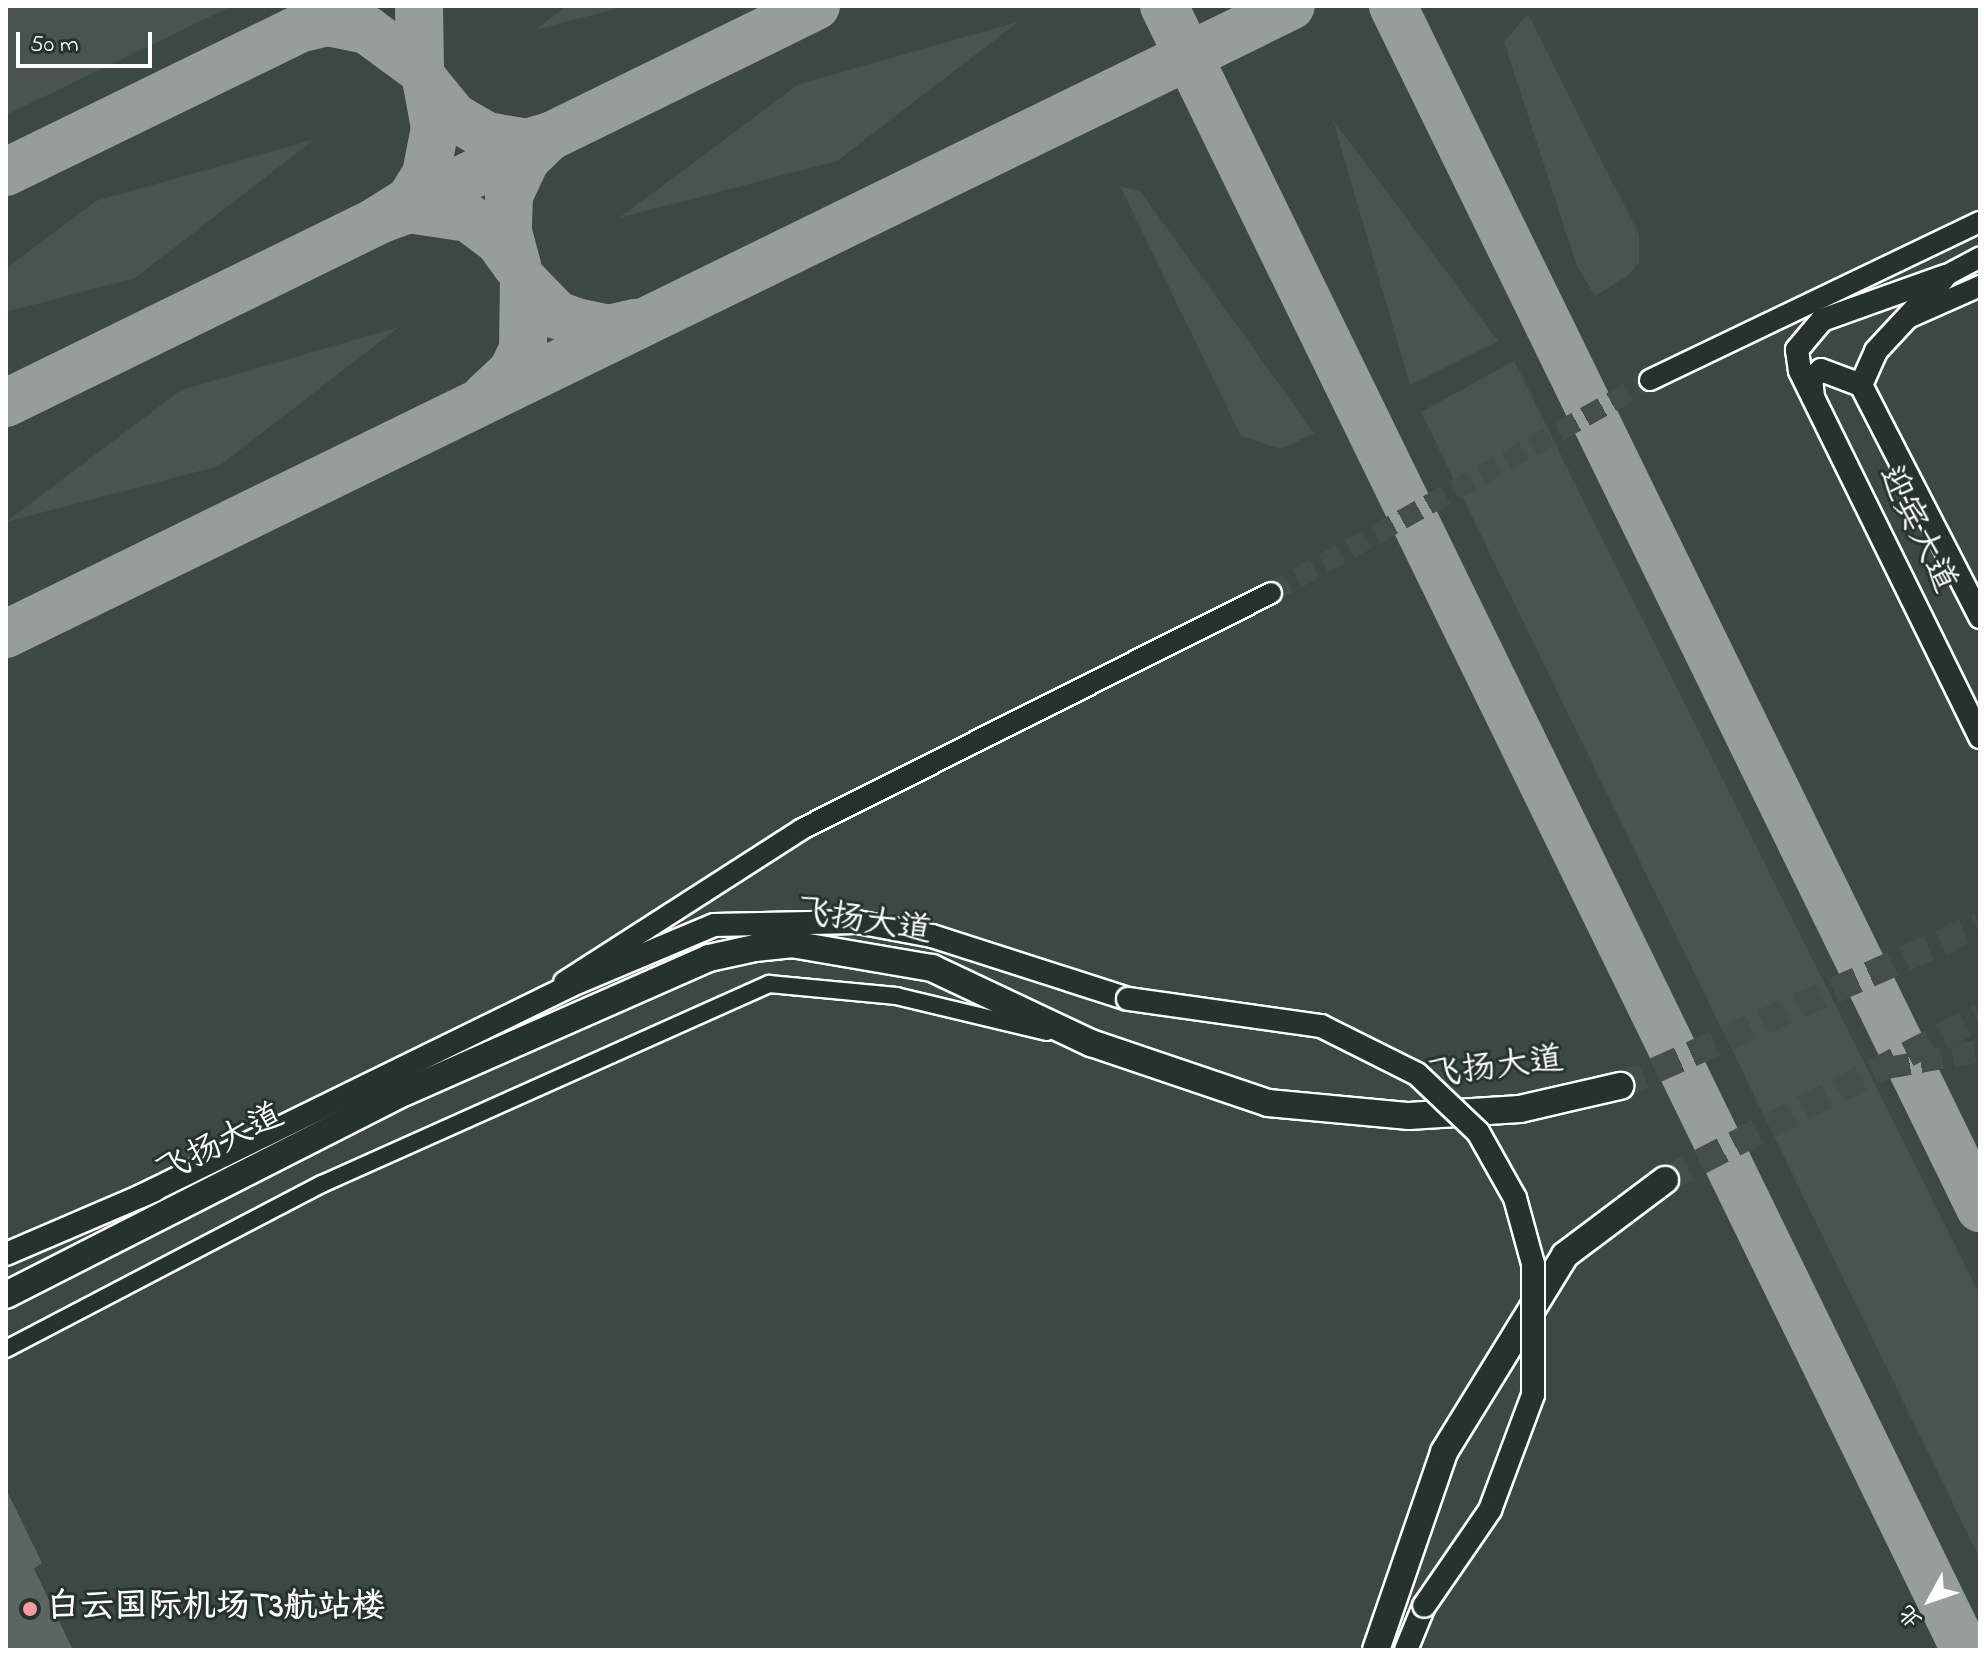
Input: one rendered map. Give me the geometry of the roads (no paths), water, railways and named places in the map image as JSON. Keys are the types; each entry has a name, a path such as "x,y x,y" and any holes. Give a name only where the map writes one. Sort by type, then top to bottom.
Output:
{"main road":[{"path":"1813,397 1811,379 1821,370 1861,385 1876,351 1945,276"},
{"name":"迎宾大道","path":"1945,276 1822,320 1797,350 1813,397 1980,737"},
{"name":"迎宾大道","path":"1861,385 1980,617"},
{"path":"141,1196 542,998 714,925 790,920 857,922 932,936 1128,999 1321,1026 1417,1074 1478,1132 1515,1198 1533,1264 1533,1395 1490,1510 1424,1606 1406,1650"},
{"name":"飞扬大道","path":"6,1295 405,1092 709,958 791,944 932,968 1091,1043 1268,1103 1409,1116 1520,1109 1620,1086"},
{"path":"6,1254 141,1196 405,1092"},
{"path":"1376,1650 1444,1452 1565,1255 1665,1180"}],"street":[{"path":"1650,380 1980,222"},
{"path":"1945,276 1980,257"},
{"path":"1906,318 1980,286"},
{"path":"542,998 703,887 802,829 1271,593"},
{"path":"6,1349 322,1184 769,984 896,996 1091,1043"}],"tunnel":[{"path":"1271,593 1650,380"},
{"path":"1620,1086 1980,925"},
{"path":"1665,1180 1980,1017"},
{"path":"1888,1068 1980,1051"}],"place":[{"name":"白云国际机场T3航站楼","path":"30,1609"}]}
